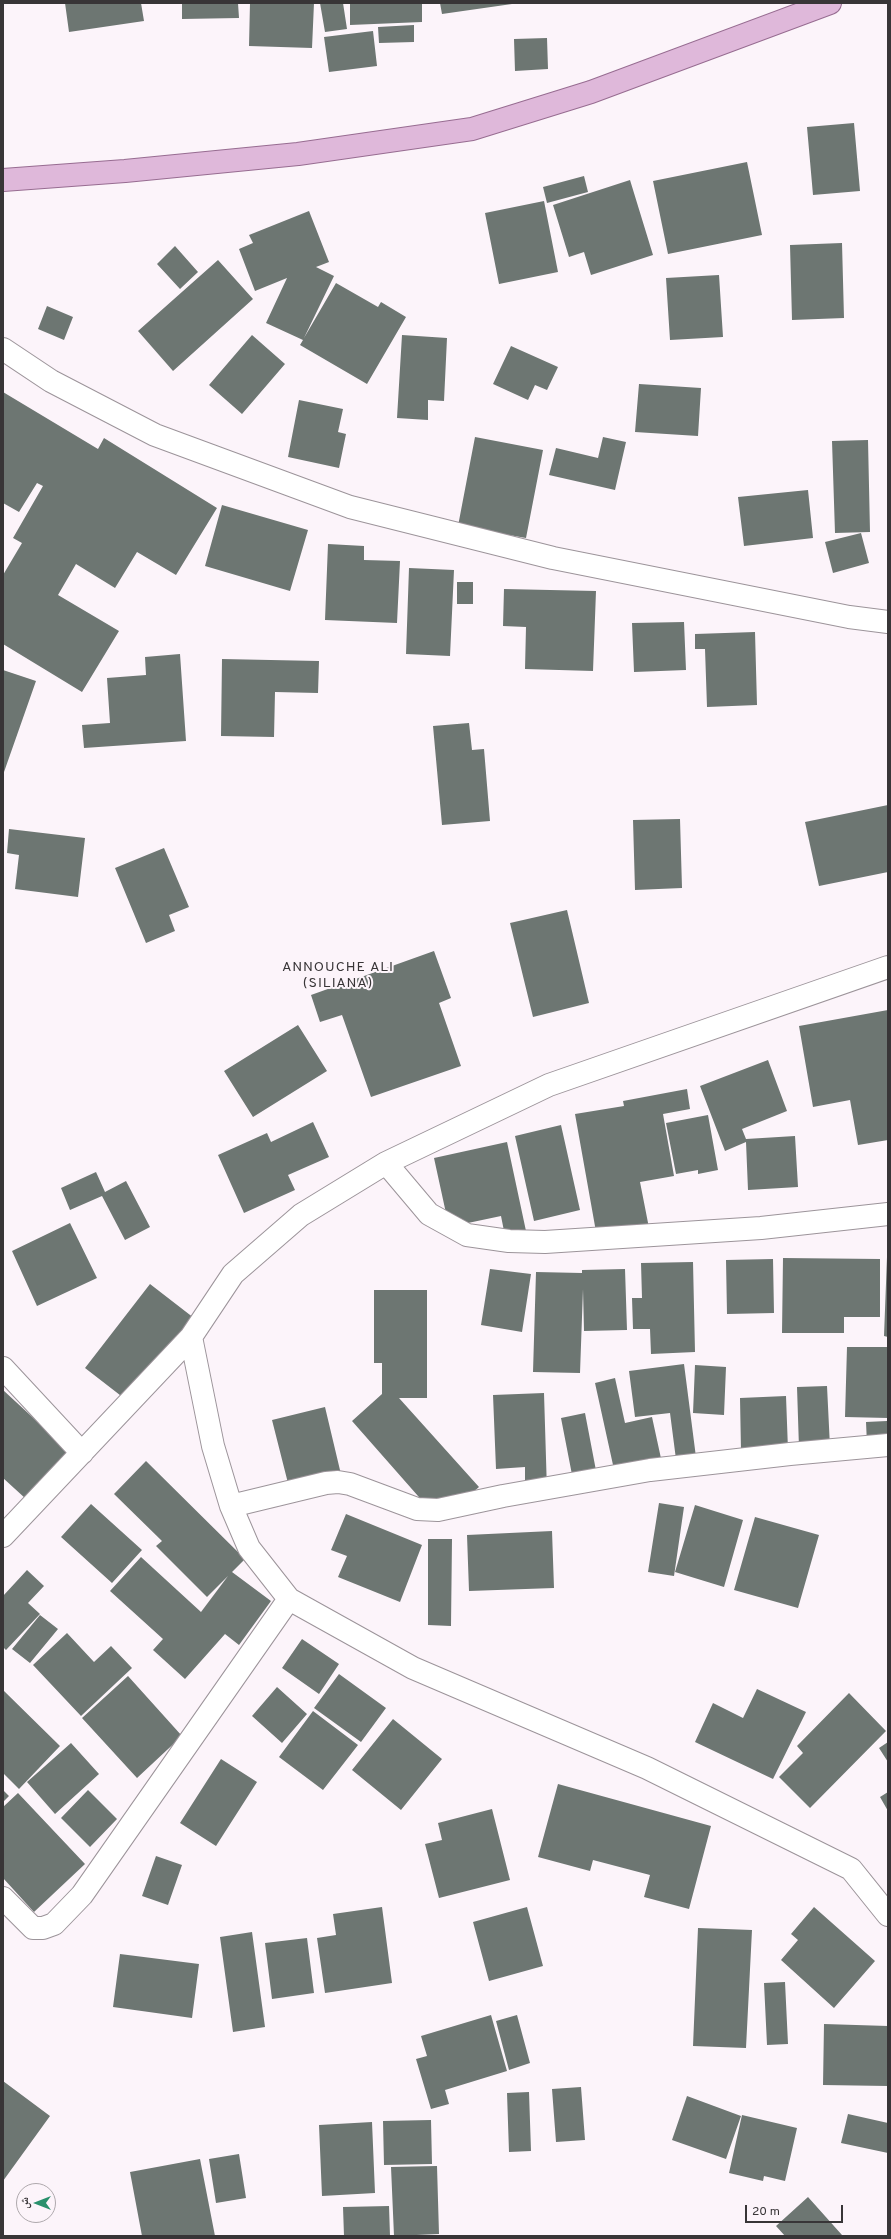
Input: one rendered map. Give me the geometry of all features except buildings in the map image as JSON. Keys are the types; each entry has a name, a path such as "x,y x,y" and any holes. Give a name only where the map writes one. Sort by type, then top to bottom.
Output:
{"main road":[{"path":"3,180 124,171 298,154 472,129 591,92 830,3"}],"street":[{"path":"3,349 51,381 155,435 350,507 553,558 849,617 888,622"},
{"path":"3,1536 190,1337 233,1274 301,1215 386,1163 548,1084 888,967"},
{"path":"386,1163 429,1214 467,1235 509,1241 545,1242 761,1228 888,1214"},
{"path":"190,1337 213,1446 231,1506 250,1548 289,1599 413,1668 647,1768 851,1869 888,1915"},
{"path":"3,1368 82,1453"},
{"path":"231,1506 326,1483 338,1482 350,1484 417,1510 438,1510 531,1490 650,1470 790,1454 888,1445"},
{"path":"3,1898 33,1928 43,1928 54,1924 82,1895 289,1599"}],"district":[{"name":"ANNOUCHE ALI (SILIANA)","path":"338,976"}]}
